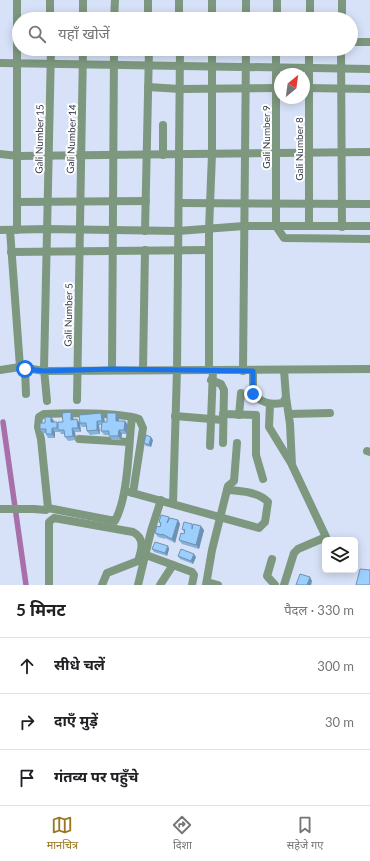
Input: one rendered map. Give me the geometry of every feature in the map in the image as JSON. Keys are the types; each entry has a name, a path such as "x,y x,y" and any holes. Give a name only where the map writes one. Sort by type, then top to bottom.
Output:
{"street":[{"path":"17,0 17,12"},
{"path":"50,0 50,12"},
{"path":"83,0 83,12"},
{"path":"114,0 114,12"},
{"path":"148,0 148,12"},
{"path":"179,0 180,12"},
{"path":"212,0 212,12"},
{"path":"246,0 246,12"},
{"path":"277,0 277,12"},
{"path":"310,0 310,12"},
{"path":"342,0 342,12"},
{"path":"358,42 370,42"},
{"path":"17,56 18,202 7,230 12,252 21,368 26,394"},
{"name":"Gali Number 15","path":"47,401 44,371 51,56"},
{"name":"Gali Number 14","path":"79,229 83,56"},
{"path":"112,369 114,56"},
{"path":"145,231 149,56"},
{"path":"173,503 177,370 180,56"},
{"path":"210,446 211,370 209,230 212,154 212,56"},
{"path":"242,371 246,56"},
{"name":"Gali Number 9","path":"276,56 276,68"},
{"name":"Gali Number 8","path":"309,56 309,68"},
{"path":"341,56 342,227"},
{"path":"0,63 17,62 274,68"},
{"path":"310,69 370,69"},
{"path":"148,87 180,89 212,87 246,89 274,88"},
{"path":"310,88 341,90 370,89"},
{"name":"Gali Number 9","path":"276,226 278,104"},
{"name":"Gali Number 8","path":"307,104 309,226"},
{"path":"163,125 163,154"},
{"path":"0,154 18,156 370,152"},
{"path":"18,202 146,200"},
{"path":"179,203 309,205 370,204"},
{"path":"7,230 79,229 112,231 178,231 209,230 244,226 370,226"},
{"path":"276,226 281,235 289,238 370,239"},
{"name":"Gali Number 5","path":"77,400 79,229"},
{"path":"12,252 177,249 209,250"},
{"path":"143,370 145,250"},
{"path":"0,370 21,368 44,371 112,369 242,371 370,369"},
{"path":"284,370 293,467"},
{"path":"253,371 253,394 259,400 270,404 283,404 286,397"},
{"path":"211,380 223,386 223,443"},
{"path":"239,415 241,393"},
{"path":"259,400 256,415 256,455 263,479"},
{"path":"270,404 269,427 293,467 326,537 302,547 294,553 284,585"},
{"path":"289,414 330,413"},
{"path":"48,508 41,439 38,427 39,417 48,414 132,417 139,420 143,428 133,493"},
{"path":"175,416 211,418 256,415"},
{"path":"0,509 46,510 48,508 115,521 120,513 124,491 132,417"},
{"path":"79,439 129,442"},
{"path":"218,585 206,583 212,550 228,486 234,481 237,443"},
{"path":"124,491 173,503 220,518 259,528 265,522 268,502 263,497 240,491 227,490"},
{"path":"138,585 161,500"},
{"path":"49,585 49,522 54,518 133,532 139,535 142,542 138,561 107,573 102,585"},
{"path":"146,555 193,573 192,585"},
{"path":"272,559 267,576 275,585"},
{"path":"160,585 174,565"}],"building":[{"path":"71,412 71,420 77,419 78,428 72,428 73,436 65,437 64,430 58,430 58,422 63,422 62,413"},
{"path":"101,413 102,421 97,421 97,430 87,431 86,423 80,423 79,415"},
{"path":"107,413 116,413 116,421 125,421 124,430 119,430 118,436 109,436 109,431 101,431 102,422 107,422"},
{"path":"45,417 51,417 51,422 57,422 57,428 52,428 52,434 46,434 46,429 40,429 40,423 45,423"},
{"path":"146,435 151,437 149,445 144,443"},
{"path":"161,515 169,517 167,523 170,518 178,520 172,539 162,534 155,533 157,526 160,527 161,523 159,522"},
{"path":"184,522 192,524 192,529 193,524 201,526 196,545 179,540 181,533 184,534 185,530 182,529"},
{"path":"155,542 168,546 165,553 152,549"},
{"path":"181,549 194,554 191,561 178,556"},
{"path":"360,569 370,570 370,585 356,585"},
{"path":"300,574 310,577 307,585 296,585"}],"waterway":[{"path":"3,422 26,585"}],"route":[{"path":"25,369 44,371 112,369 253,371 253,394"}]}
